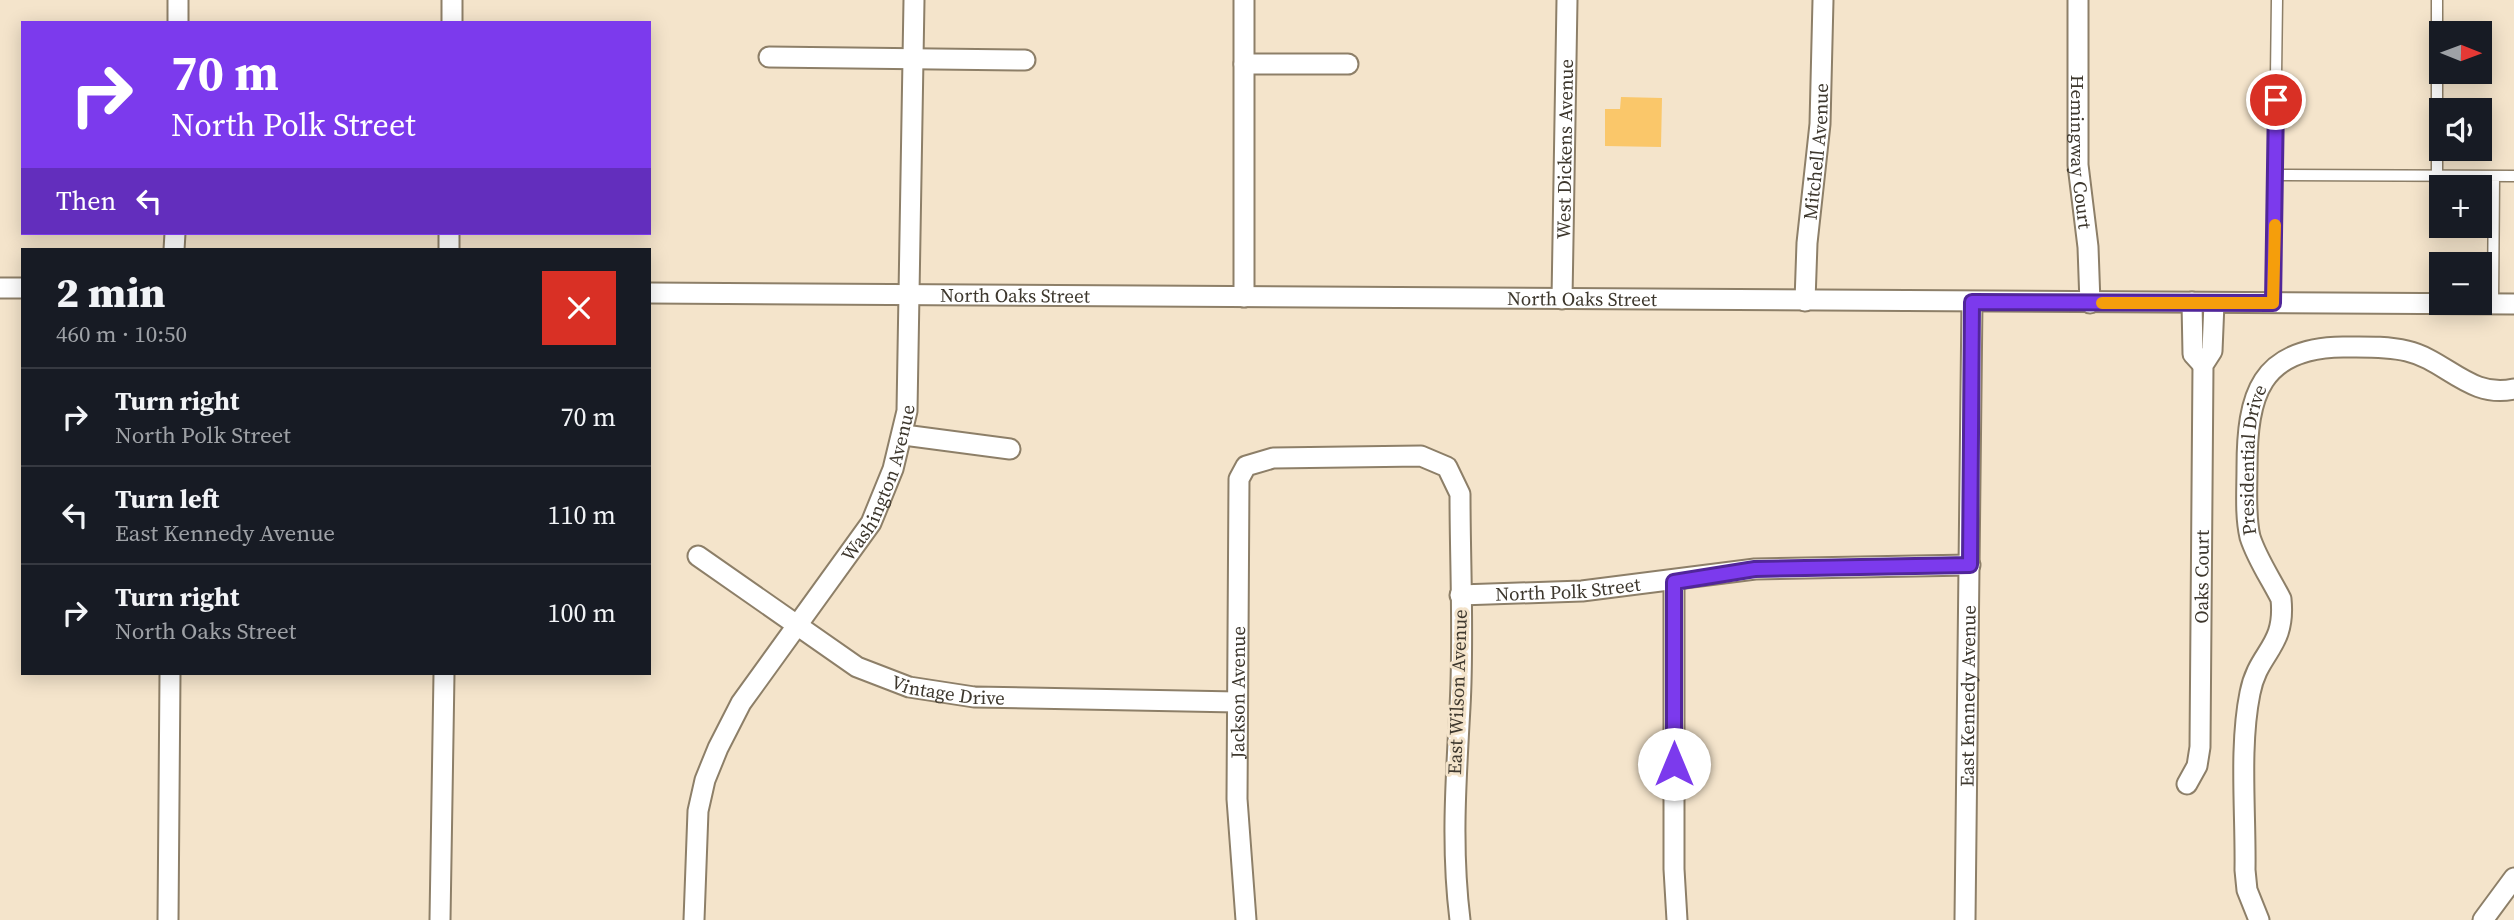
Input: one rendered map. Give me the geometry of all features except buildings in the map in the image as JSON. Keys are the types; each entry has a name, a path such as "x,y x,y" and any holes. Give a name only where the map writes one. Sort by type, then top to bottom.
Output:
{"street":[{"path":"178,0 178,21"},
{"path":"452,0 452,21"},
{"name":"Washington Avenue","path":"694,920 697,824 705,780 741,704 870,523 884,496 904,435 910,368 914,0"},
{"path":"1244,0 1244,297"},
{"name":"West Dickens Avenue","path":"1562,299 1567,0"},
{"name":"Mitchell Avenue","path":"1805,300 1807,243 1820,124 1823,0"},
{"name":"Hemingway Court","path":"2078,0 2078,165 2087,230 2090,303"},
{"path":"769,57 1025,60"},
{"path":"1244,64 1348,64"},
{"path":"0,288 21,288"},
{"name":"North Oaks Street","path":"651,293 2514,304"},
{"name":"East Kennedy Avenue","path":"1965,920 1972,302"},
{"name":"Oaks Court","path":"2192,302 2193,354 2203,365"},
{"name":"Oaks Court","path":"2187,785 2197,766 2200,747 2203,365 2212,351 2214,303"},
{"name":"Presidential Drive","path":"2259,920 2246,890 2247,713 2260,663 2280,635 2282,611 2281,599 2250,538 2247,433 2254,396 2274,366 2288,358 2321,347 2403,350 2422,355 2473,387 2514,389"},
{"path":"904,435 1010,449"},
{"name":"East Wilson Avenue","path":"1246,466 1273,458 1421,456 1447,467 1460,494 1460,708 1454,792 1454,851 1460,920"},
{"name":"Jackson Avenue","path":"1246,466 1239,479 1238,494 1237,702 1237,799 1246,920"},
{"name":"Vintage Drive","path":"698,556 857,667 909,687 939,694 1007,699 1237,702"},
{"name":"North Polk Street","path":"1460,595 1536,595 1674,582 1768,569 1970,565"},
{"path":"1674,582 1674,869 1677,920"},
{"path":"168,920 170,675"},
{"path":"440,920 444,675"},
{"path":"2483,920 2514,878"}],"lane":[{"path":"2273,303 2277,0"},
{"path":"2437,0 2437,175"},
{"path":"2275,175 2429,176"},
{"path":"2493,303 2494,176 2514,176"}],"slow traffic":[{"path":"2102,303 2273,303 2275,225"}],"route":[{"path":"1674,764 1674,582 1755,569 1970,565 1972,302 2273,303 2276,100"}]}
